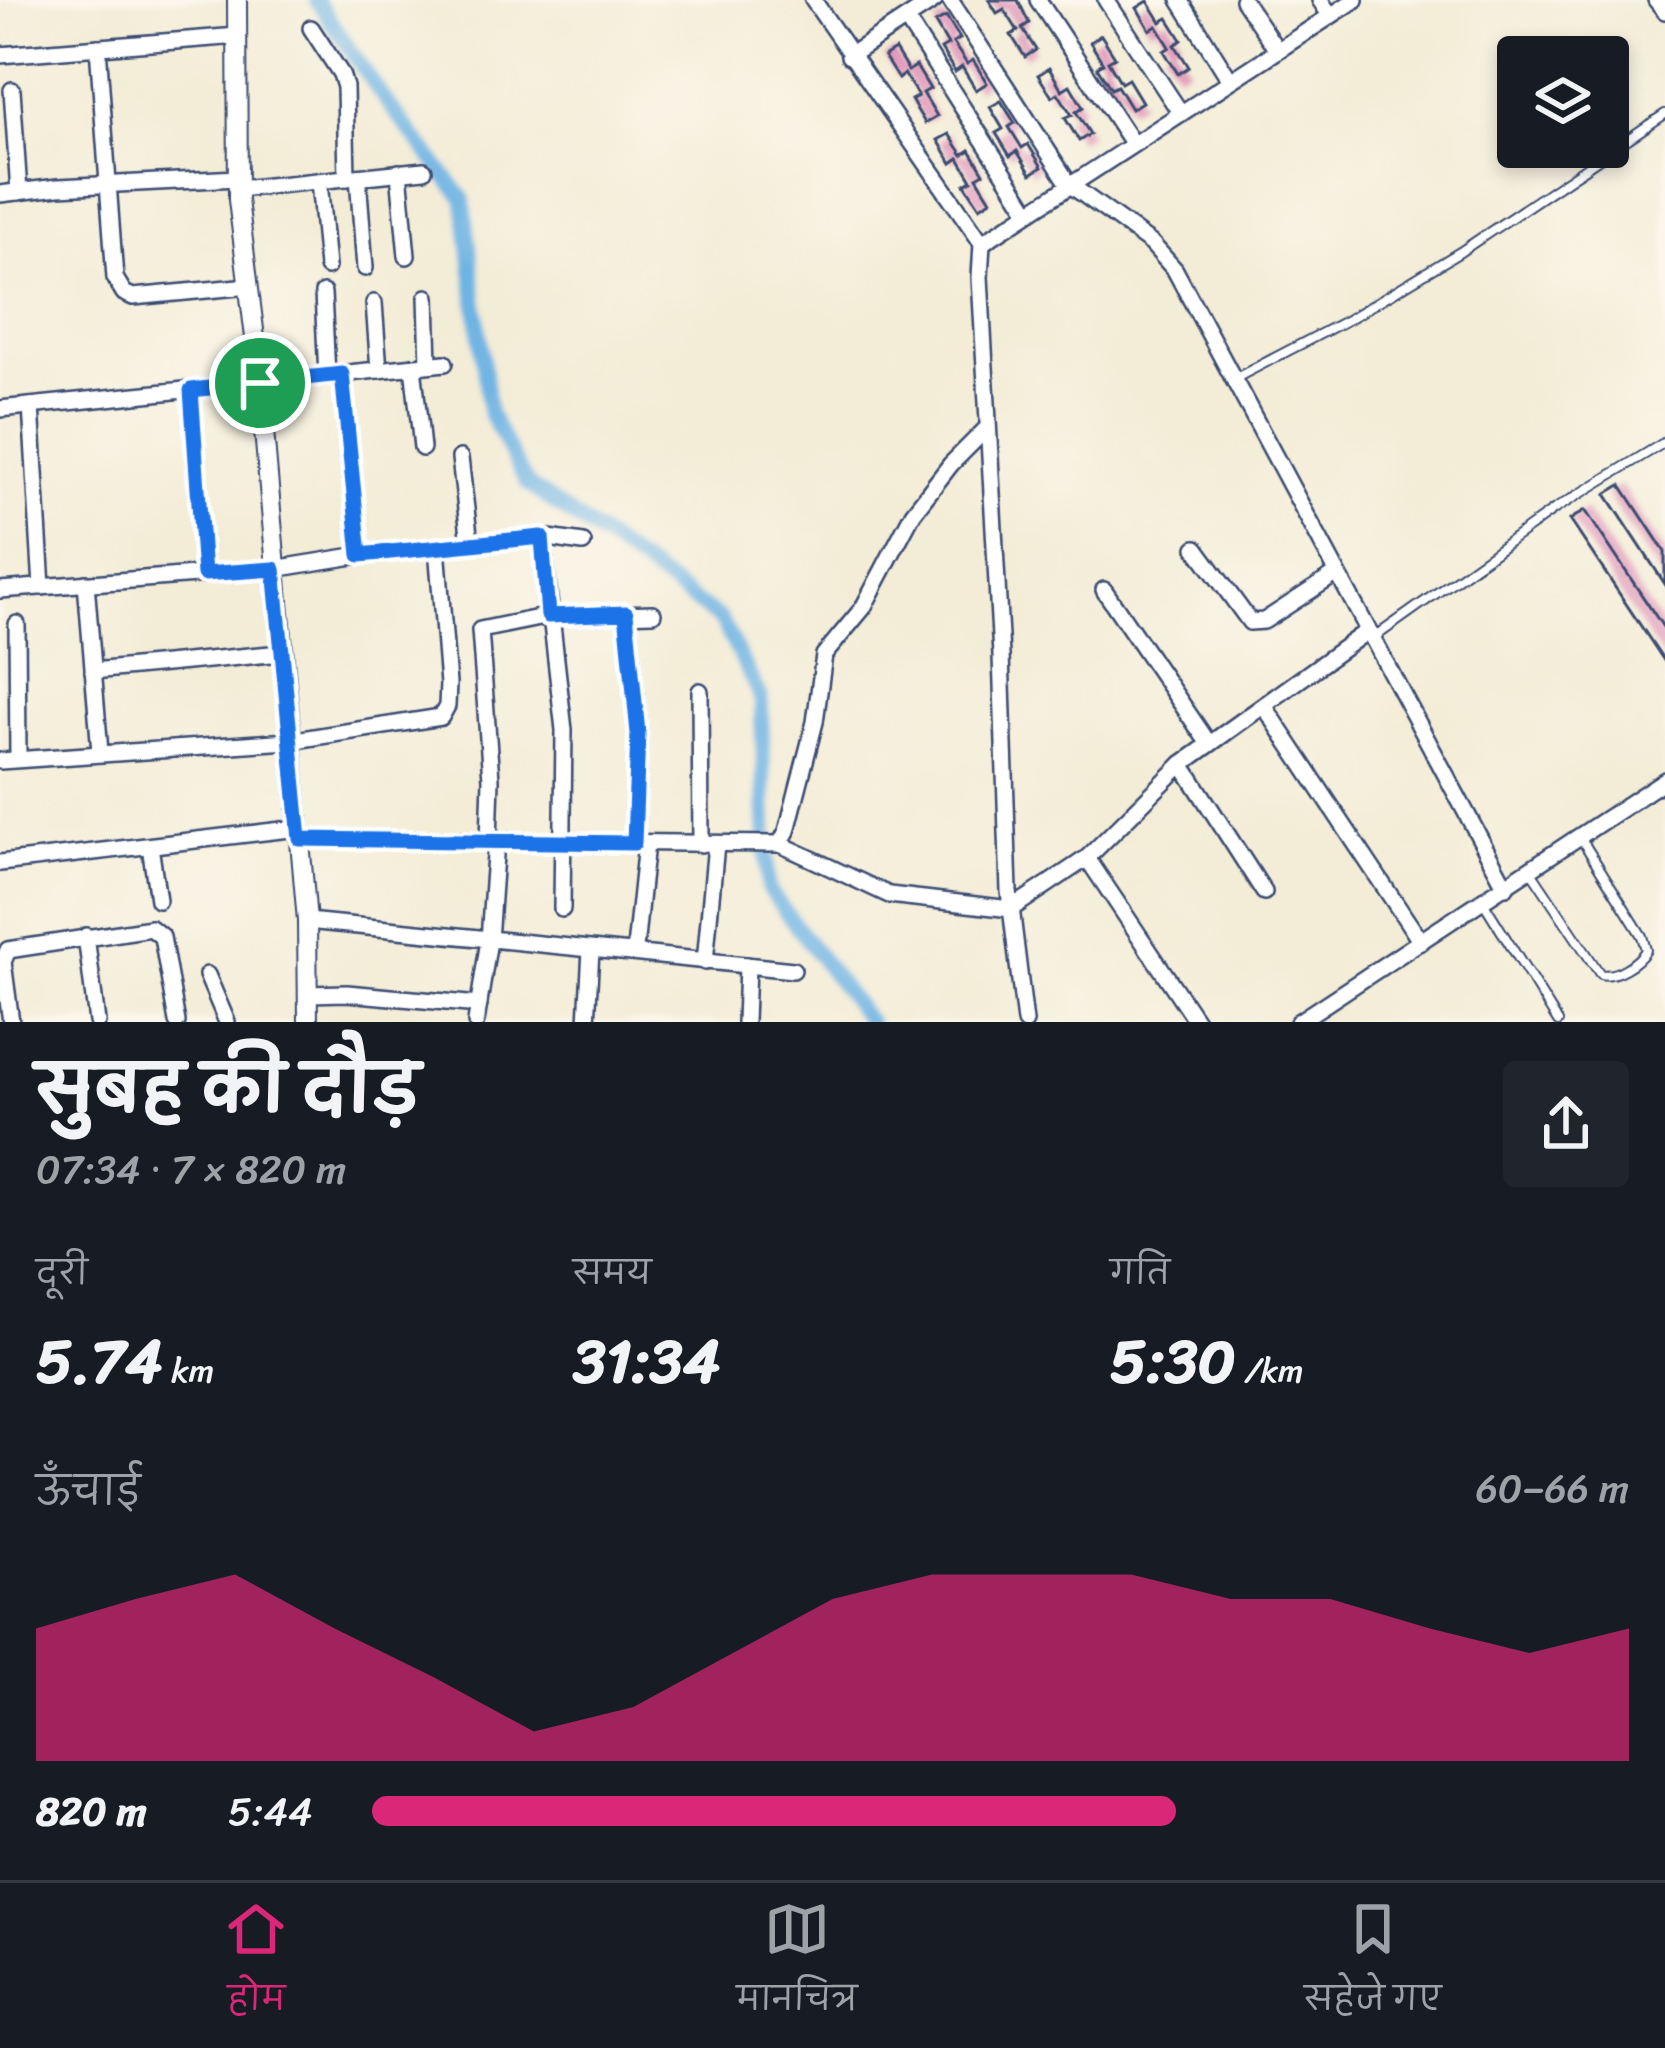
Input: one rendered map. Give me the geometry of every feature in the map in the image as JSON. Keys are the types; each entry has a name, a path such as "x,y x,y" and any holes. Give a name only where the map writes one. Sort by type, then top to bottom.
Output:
{"street":[{"path":"237,0 238,184 308,921 308,1022"},
{"path":"814,0 982,243 1011,909 1025,1022"},
{"path":"849,56 935,0"},
{"path":"950,0 1069,184 1167,258 1506,887"},
{"path":"1038,0 1132,143"},
{"path":"1106,0 1180,112"},
{"path":"1180,0 1230,80"},
{"path":"1243,0 1276,50"},
{"path":"1320,0 1330,16"},
{"path":"982,243 1355,0"},
{"path":"1656,0 1665,11"},
{"path":"906,19 1028,210"},
{"path":"310,28 345,87 365,268"},
{"path":"0,55 238,36"},
{"path":"98,47 115,278 124,293 134,297 249,286"},
{"path":"12,91 19,192"},
{"path":"0,194 108,185 319,181 424,170"},
{"path":"399,172 407,256"},
{"path":"319,181 327,267"},
{"path":"322,292 360,555"},
{"path":"422,448 429,364 427,297"},
{"path":"374,302 379,370"},
{"path":"0,409 429,364"},
{"path":"191,390 204,574"},
{"path":"31,406 42,586"},
{"path":"776,844 787,831 814,722 824,655 863,608 913,513 988,427"},
{"path":"460,458 470,543"},
{"path":"0,590 274,569 360,555 542,537 583,543"},
{"path":"542,537 564,730 562,909"},
{"path":"0,760 289,741 432,720 445,713 448,684 437,547"},
{"path":"1196,548 1250,622 1264,621 1336,574"},
{"path":"86,584 100,752"},
{"path":"1104,590 1209,744"},
{"path":"626,613 638,733 640,843 632,953"},
{"path":"307,994 346,993 478,1014 493,841 477,635 484,627 548,616 653,613"},
{"path":"17,624 9,665 18,759"},
{"path":"0,863 300,834 776,844 889,895 1011,909 1087,858 1182,764 1368,636"},
{"path":"93,671 281,653"},
{"path":"700,691 708,844 705,962"},
{"path":"1264,707 1421,942"},
{"path":"1182,764 1264,892"},
{"path":"1298,1022 1665,780"},
{"path":"149,846 158,900"},
{"path":"1087,858 1197,1022"},
{"path":"308,921 793,970"},
{"path":"11,1022 2,955 86,936 158,930 177,1022"},
{"path":"86,936 97,1022"},
{"path":"587,1022 591,950"},
{"path":"745,1022 747,965"},
{"path":"207,975 227,1022"}],"lane":[{"path":"1233,379 1349,319 1460,252 1665,114"},
{"path":"1368,636 1665,442"},
{"path":"1531,870 1600,974 1612,976 1642,957 1646,950 1642,936 1580,837"},
{"path":"1484,902 1558,1022"}],"building":[{"path":"989,0 1018,0 1029,23 1022,28 1036,50 1025,57 1011,35 1018,31 1004,9 997,13"},
{"path":"1148,1 1161,22 1168,18 1182,40 1175,45 1189,67 1178,74 1164,51 1170,47 1157,26 1150,30 1137,8"},
{"path":"946,17 960,39 953,43 967,64 973,60 987,83 976,90 962,67 955,72 941,49 948,45 935,23"},
{"path":"1101,35 1115,57 1108,61 1121,83 1128,79 1142,102 1131,109 1097,67 1103,63 1090,42"},
{"path":"895,50 908,71 916,66 930,89 923,93 937,116 925,123 911,100 918,96 904,74 898,79 884,57"},
{"path":"1049,68 1062,90 1070,85 1083,107 1076,112 1090,134 1079,141 1065,118 1072,115 1038,75"},
{"path":"1001,101 1015,123 1009,127 1022,148 1028,144 1042,167 1031,174 1017,151 1010,156 996,133 1003,129 990,107"},
{"path":"949,134 963,155 970,150 984,173 977,177 991,200 980,207 965,184 972,180 959,158 952,163 938,140"},
{"path":"1621,485 1665,552 1665,584 1606,494"},
{"path":"1585,510 1665,630 1665,662 1570,520"}],"waterway":[{"path":"316,0 382,96 464,199 489,413 527,484 721,620 761,698 768,889 869,1022"}],"route":[{"path":"342,374 360,555 542,537 548,616 626,613 638,733 634,843 300,839 274,569 204,574 191,390 260,383 342,374"}]}
